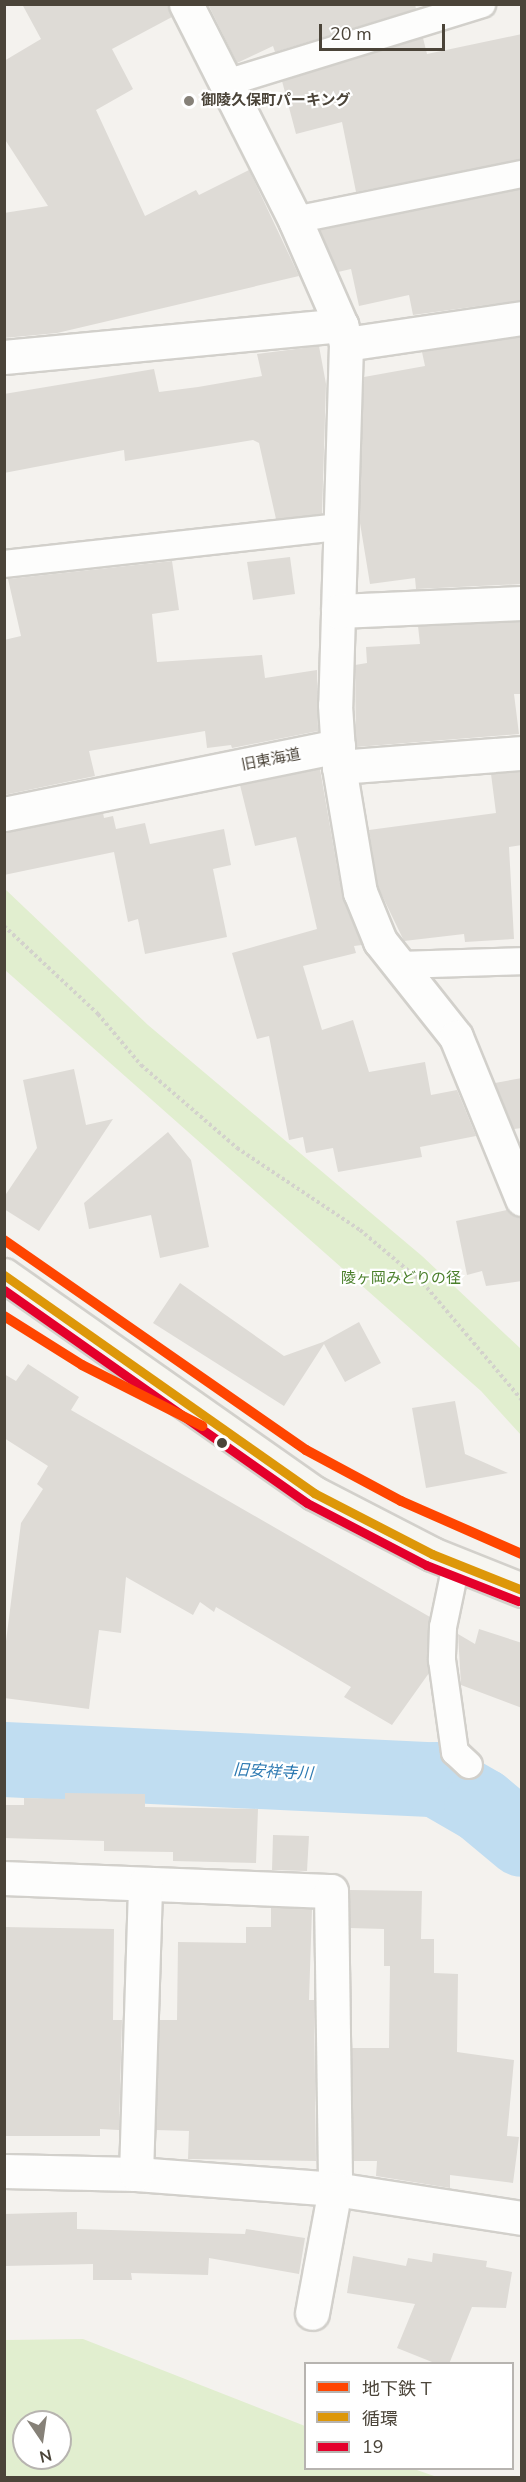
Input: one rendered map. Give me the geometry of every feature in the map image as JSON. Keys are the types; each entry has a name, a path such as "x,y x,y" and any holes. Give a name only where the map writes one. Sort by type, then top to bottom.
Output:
{"main road":[{"path":"4,1275 314,1493 456,1564 522,1590"}],"street":[{"path":"186,4 295,220 343,334 338,527 338,757 360,892 380,941 396,965 456,1037 520,1190"},
{"path":"4,357 343,334 522,318"},
{"path":"338,611 522,603"},
{"name":"旧東海道","path":"4,814 338,757 522,753"},
{"path":"4,1878 331,1891 335,2188 312,2313"},
{"path":"136,2174 145,1884"},
{"path":"4,2171 136,2174 335,2188 522,2218"}],"lane":[{"path":"226,83 482,4"},
{"path":"295,220 522,174"},
{"path":"4,564 338,527"},
{"path":"396,965 522,961"},
{"path":"456,1564 443,1627 442,1660 455,1752 469,1765"}],"path":[{"path":"4,926 98,1014 141,1065 237,1148 360,1230 423,1283 522,1400"}],"green space":[{"name":"陵ヶ岡みどりの径","path":"5,889 148,1025 422,1256 521,1349 521,1435 481,1391 5,970"},
{"path":"83,2339 304,2426 304,2470 417,2470 437,2477 5,2477 5,2340"}],"building":[{"path":"22,4 168,4 172,17 112,49 133,89 96,110 145,216 196,190 199,195 249,170 299,276 57,333 4,338 4,213 48,206 4,138 4,61 41,39"},
{"path":"208,4 415,4 416,9 275,52 273,46 237,63"},
{"path":"522,34 522,159 356,192 342,122 296,134 282,81 423,38 427,54"},
{"path":"522,189 522,300 413,315 409,295 359,306 351,269 338,272 320,230"},
{"path":"522,337 522,584 416,589 415,578 370,584 359,517 364,377 425,366 422,352"},
{"path":"319,346 326,384 322,514 276,519 259,443 253,440 125,461 124,450 4,473 4,394 154,369 159,392 198,387 262,376 257,354"},
{"path":"290,557 295,594 253,600 247,562"},
{"path":"172,561 179,610 152,614 157,662 262,655 265,678 317,670 318,731 232,748 231,745 207,748 205,731 89,751 95,776 4,795 4,640 21,636 8,579"},
{"path":"522,622 522,694 514,694 519,734 356,747 355,665 367,663 366,647 420,644 418,626"},
{"path":"320,769 342,895 362,945 354,946 356,953 303,966 322,1030 353,1020 369,1072 425,1062 431,1095 457,1090 476,1136 420,1147 422,1157 338,1172 333,1148 306,1153 303,1137 289,1140 269,1036 257,1039 232,953 317,929 296,837 255,846 240,785"},
{"path":"522,772 522,845 509,847 514,939 465,942 464,934 404,941 378,887 369,830 496,813 491,774"},
{"path":"103,813 104,818 113,816 116,829 145,823 150,844 224,829 231,865 213,869 227,937 145,954 138,919 128,922 114,852 4,875 4,832"},
{"path":"74,1069 86,1125 113,1119 39,1231 4,1209 4,1197 37,1148 23,1080"},
{"path":"522,1078 522,1128 514,1129 495,1083"},
{"path":"168,1132 191,1160 209,1247 160,1258 151,1215 89,1229 84,1203"},
{"path":"507,1210 522,1217 522,1281 486,1286 482,1271 467,1275 456,1221"},
{"path":"180,1283 284,1356 323,1342 359,1322 381,1363 345,1382 324,1344 284,1406 153,1323"},
{"path":"28,1364 79,1397 71,1410 430,1617 429,1673 392,1725 344,1697 351,1687 216,1607 214,1612 200,1602 193,1615 126,1577 121,1633 99,1630 89,1709 4,1698 4,1657 21,1523 43,1489 37,1484 48,1466 4,1438 4,1374 16,1381"},
{"path":"455,1401 465,1454 508,1473 426,1488 412,1408"},
{"path":"479,1629 522,1643 522,1708 461,1685 458,1634 475,1644"},
{"path":"65,1793 145,1794 145,1807 258,1809 256,1863 173,1861 173,1852 104,1851 104,1841 4,1838 4,1805 24,1805 24,1798 65,1799"},
{"path":"273,1835 309,1836 307,1871 272,1870"},
{"path":"350,1890 422,1891 421,1939 434,1939 434,1973 458,1974 457,2052 514,2060 507,2136 519,2137 513,2183 450,2175 450,2188 376,2176 377,2161 353,2161 352,2048 389,2048 390,1966 384,1966 384,1929 350,1928"},
{"path":"271,1907 312,1909 309,2000 314,2000 316,2161 188,2159 189,2131 156,2130 160,2020 177,2020 178,1942 246,1943 246,1927 271,1927"},
{"path":"4,1927 114,1929 113,2020 122,2020 119,2130 100,2129 100,2136 4,2136"},
{"path":"77,2212 77,2229 245,2234 246,2229 305,2238 299,2274 209,2258 208,2275 131,2273 132,2280 93,2280 93,2264 4,2266 4,2214"},
{"path":"433,2253 487,2261 486,2267 512,2272 506,2308 472,2307 450,2362 432,2362 397,2348 415,2304 347,2293 353,2256 406,2266 408,2258 432,2262"}],"waterway":[{"name":"旧安祥寺川","path":"4,1759 436,1779 481,1805 522,1839"}],"metro line":[{"name":"T","path":"4,1240 306,1450 401,1501 522,1554"},
{"name":"T","path":"4,1316 82,1365 202,1426"}],"transit line":[{"name":"循環","path":"4,1275 314,1493 432,1554 522,1590"},
{"name":"19","path":"4,1290 307,1503 426,1565 518,1601"}],"place":[{"name":"御陵久保町パーキング","path":"189,101"}]}
